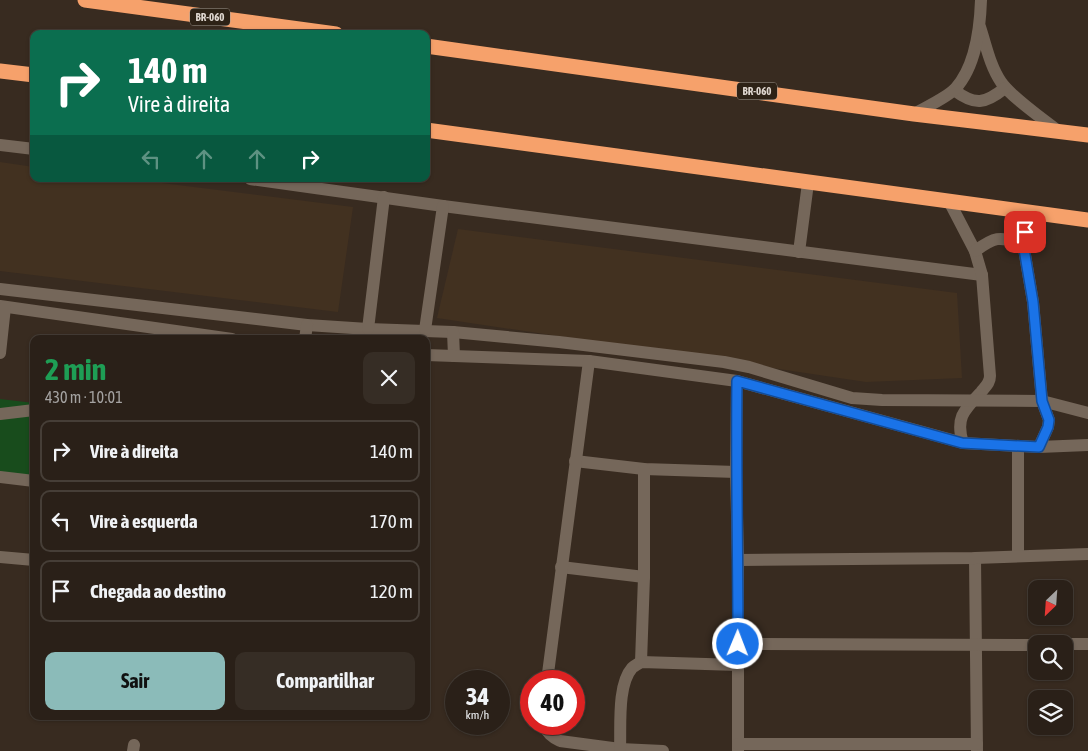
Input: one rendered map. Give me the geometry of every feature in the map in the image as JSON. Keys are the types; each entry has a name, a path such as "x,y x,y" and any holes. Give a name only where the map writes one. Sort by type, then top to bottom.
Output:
{"highway":[{"name":"BR-060","path":"85,0 306,30"},
{"name":"BR-060","path":"430,47 914,114 1088,135"},
{"path":"0,71 30,75"},
{"path":"430,131 950,203 1088,220"}],"street":[{"path":"914,114 954,90 967,69 980,27 981,0"},
{"path":"980,27 990,60 1005,88 1058,131"},
{"path":"954,90 966,98 980,101 993,98 1005,88"},
{"path":"0,145 30,149"},
{"path":"272,182 443,206 982,275"},
{"path":"799,252 808,183"},
{"path":"368,329 384,197"},
{"path":"950,203 975,251 982,275 990,376 988,384 972,401 960,418 959,427 962,443"},
{"path":"425,330 443,206"},
{"path":"1032,213 1023,243 1033,302 1042,401 1049,420 1039,447"},
{"path":"975,251 993,239 1000,238 1023,243"},
{"path":"0,289 307,325 453,332 559,342 735,364 852,398 882,400 1042,401 1088,413"},
{"path":"0,354 3,307 172,334"},
{"path":"306,335 307,325"},
{"path":"453,332 454,356"},
{"path":"430,355 589,361 737,381 962,443 1039,447 1088,445"},
{"path":"548,670 589,361"},
{"path":"737,381 738,748 977,747 975,558"},
{"path":"0,414 30,410"},
{"path":"1018,446 1018,556"},
{"path":"575,461 644,469 736,472"},
{"path":"641,662 644,577 644,469"},
{"path":"0,477 30,481"},
{"path":"738,560 975,558 1088,554"},
{"path":"0,557 30,560"},
{"path":"562,567 644,577"},
{"path":"738,644 1028,644"},
{"path":"1073,644 1088,644"},
{"path":"620,749 622,694 625,680 632,668 641,662 738,665"},
{"path":"551,735 560,741 620,749 662,751"}],"shaded area":[{"path":"0,162 30,166 30,182 154,182 353,207 338,312 0,271"},
{"path":"458,229 957,293 962,378 866,382 437,318"}],"green space":[{"path":"0,399 30,403 30,481 0,478"}],"route":[{"path":"738,644 737,381 962,443 1039,447 1045,436 1049,420 1042,401 1033,302 1023,243 1025,232"}]}
